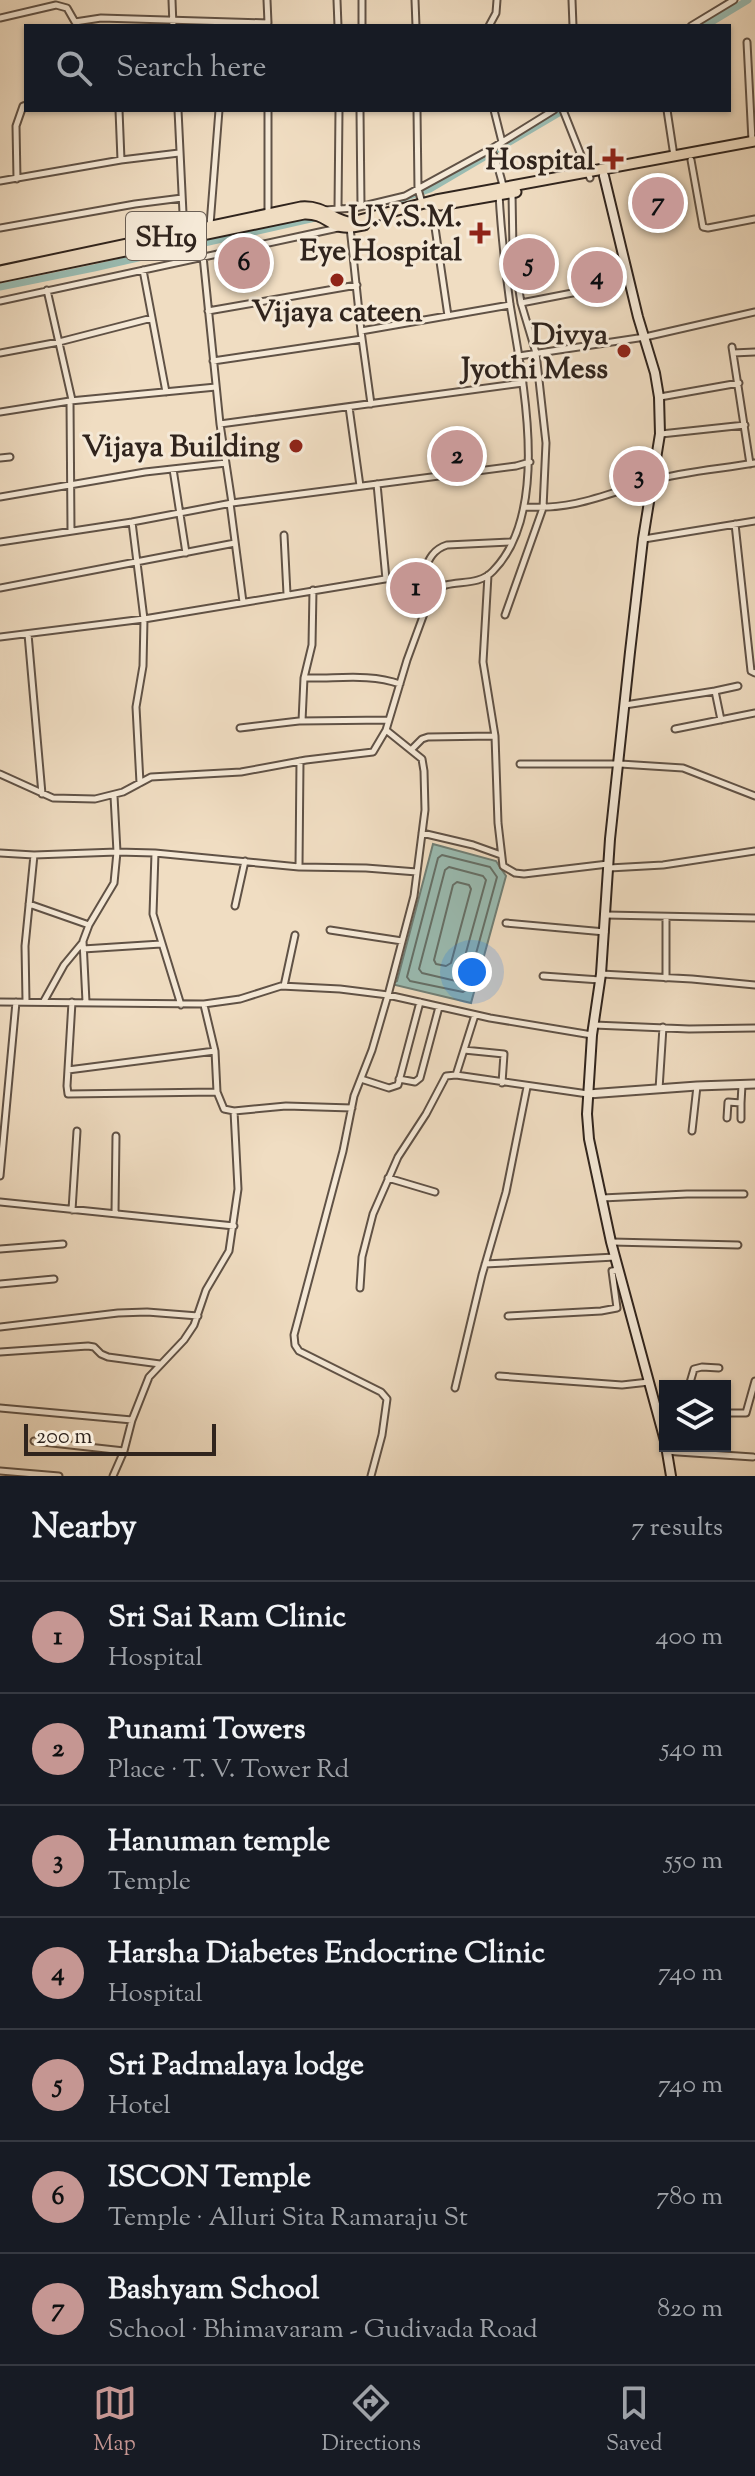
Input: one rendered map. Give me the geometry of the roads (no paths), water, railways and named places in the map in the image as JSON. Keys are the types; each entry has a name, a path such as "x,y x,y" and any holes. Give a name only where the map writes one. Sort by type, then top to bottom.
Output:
{"main road":[{"path":"603,173 754,144"},
{"path":"323,211 343,225 425,204 691,160 754,144"},
{"path":"603,173 659,397 660,434 643,539 625,705 605,932 592,1035 589,1139 611,1242 659,1420"},
{"name":"SH19","path":"0,271 184,236 210,226 323,211"},
{"name":"SH19","path":"0,277 268,218"},
{"path":"667,1452 671,1476"}],"street":[{"path":"172,0 173,23"},
{"path":"0,18 56,5 67,8 75,22 81,24 91,18 268,24 267,0"},
{"path":"337,0 338,24"},
{"path":"362,0 362,24"},
{"path":"415,0 416,24"},
{"path":"490,24 496,13 497,0"},
{"path":"572,0 573,24"},
{"path":"694,24 734,0"},
{"path":"747,42 754,144"},
{"path":"17,179 16,126 24,106"},
{"path":"119,112 121,160"},
{"path":"178,112 184,236"},
{"path":"210,226 219,112"},
{"path":"268,112 268,218"},
{"path":"339,112 323,211 405,196 551,112"},
{"path":"360,112 361,206"},
{"path":"417,112 418,190 425,204 448,316"},
{"path":"494,112 502,142"},
{"path":"564,112 588,175"},
{"path":"667,112 674,157"},
{"path":"491,149 504,191 521,303 536,353 546,443 543,508 505,615"},
{"path":"0,181 179,153"},
{"path":"691,160 703,227 755,219"},
{"path":"0,774 53,798 95,799 114,796 151,777 241,772 300,761 369,754 376,748 386,730 432,592 440,585 468,583 488,575 500,563 525,507 530,462 523,383 502,244 504,191"},
{"path":"0,228 182,198"},
{"path":"0,301 343,225 357,285 371,404"},
{"path":"203,256 220,424 243,602"},
{"path":"143,270 166,392"},
{"path":"521,303 629,282"},
{"path":"208,311 357,285"},
{"path":"47,290 71,400 71,530"},
{"path":"361,331 510,305"},
{"path":"519,356 645,337 755,312"},
{"path":"0,353 59,342 152,318"},
{"path":"213,361 362,339"},
{"path":"525,507 578,503 610,496 653,480 752,464 732,350 755,352"},
{"path":"220,424 523,383"},
{"path":"659,397 739,383"},
{"path":"0,412 71,400 216,387"},
{"path":"349,407 360,486"},
{"path":"660,434 745,425"},
{"path":"0,458 10,457"},
{"path":"0,542 231,503 530,462"},
{"path":"0,497 226,463"},
{"path":"173,469 186,553"},
{"path":"377,484 386,579"},
{"path":"643,539 755,521"},
{"path":"132,522 144,619 143,666 136,707 140,783"},
{"path":"735,524 751,671 755,673"},
{"path":"284,535 287,594"},
{"path":"421,577 438,547 511,542"},
{"path":"0,588 235,543"},
{"path":"488,575 483,662 495,736 503,866 515,873 663,865 755,851"},
{"path":"0,637 144,619 386,579 421,577 440,585"},
{"path":"302,721 304,678 312,645 313,590"},
{"path":"746,614 755,612"},
{"path":"28,634 42,794"},
{"path":"304,678 379,677 400,684"},
{"path":"625,705 738,686"},
{"path":"715,691 721,720"},
{"path":"675,729 755,713"},
{"path":"240,728 302,721 389,720"},
{"path":"371,1476 382,1435 387,1399 381,1392 299,1351 294,1335 352,1108 388,995 414,896 425,810 422,759 386,730"},
{"path":"412,749 428,737 495,736"},
{"path":"299,867 300,761"},
{"path":"520,764 620,764 683,768 755,796"},
{"path":"44,1001 64,965 83,941 114,883 117,852 114,796"},
{"path":"422,833 501,855"},
{"path":"0,853 155,853 299,867 417,872"},
{"path":"155,853 153,914 181,1005"},
{"path":"26,1001 25,946 34,855"},
{"path":"235,906 245,861"},
{"path":"29,904 89,925"},
{"path":"606,915 755,918"},
{"path":"666,917 666,978"},
{"path":"506,923 605,932"},
{"path":"330,930 402,941"},
{"path":"284,986 295,935"},
{"path":"83,941 86,1002"},
{"path":"83,949 161,944"},
{"path":"543,976 666,978 755,985"},
{"path":"0,1002 181,1005 240,999 284,986 340,989 388,995 475,1015 592,1035"},
{"path":"0,1176 3,1091 16,1002"},
{"path":"72,1002 68,1094 217,1092"},
{"path":"361,1079 394,1088 398,1085 420,1002"},
{"path":"204,1004 215,1051 217,1092 224,1109 234,1111 286,1106 352,1108"},
{"path":"399,1079 415,1082 420,1078 439,1007"},
{"path":"456,1075 475,1015"},
{"path":"594,1025 755,1028"},
{"path":"659,1089 663,1027"},
{"path":"464,1050 504,1054 502,1083"},
{"path":"68,1070 215,1051"},
{"path":"360,1288 362,1257 373,1214 398,1157 446,1076 588,1094 755,1084"},
{"path":"741,1119 742,1085"},
{"path":"692,1131 697,1086"},
{"path":"455,1388 506,1192 527,1087"},
{"path":"727,1118 728,1102 741,1103"},
{"path":"113,1476 149,1377 184,1340 198,1316 206,1290 226,1259 238,1189 234,1111"},
{"path":"72,1210 77,1131"},
{"path":"115,1213 116,1136"},
{"path":"388,1178 435,1192"},
{"path":"601,1198 744,1194"},
{"path":"0,1202 234,1226"},
{"path":"611,1242 738,1245"},
{"path":"0,1249 63,1244"},
{"path":"485,1264 615,1257"},
{"path":"508,1316 617,1308 612,1271 618,1270"},
{"path":"0,1284 54,1279"},
{"path":"0,1327 118,1313 198,1316"},
{"path":"0,1352 88,1346 108,1357 160,1364"},
{"path":"691,1380 694,1369 719,1368"},
{"path":"499,1376 636,1384 649,1382"},
{"path":"731,1413 746,1413 755,1381"},
{"path":"0,1408 132,1420"},
{"path":"34,1441 124,1451"},
{"path":"707,1452 753,1457"},
{"path":"0,1471 59,1476"}],"water":[{"path":"433,844 496,861 506,876 471,1003 391,984 397,981"}],"waterway":[{"path":"708,24 748,0"},
{"path":"401,199 430,189 561,112"},
{"path":"0,287 315,218"}],"place":[{"name":"Hospital","path":"613,159"},
{"name":"Bashyam School","path":"658,203"},
{"name":"U.V.S.M. Eye Hospital","path":"480,233"},
{"name":"ISCON Temple","path":"244,263"},
{"name":"Sri Padmalaya lodge","path":"529,264"},
{"name":"Harsha Diabetes Endocrine Clinic","path":"597,277"},
{"name":"Vijaya cateen","path":"337,280"},
{"name":"Divya Jyothi Mess","path":"624,351"},
{"name":"Vijaya Building","path":"296,446"},
{"name":"Punami Towers","path":"457,456"},
{"name":"Hanuman temple","path":"639,476"},
{"name":"Sri Sai Ram Clinic","path":"416,588"}]}
